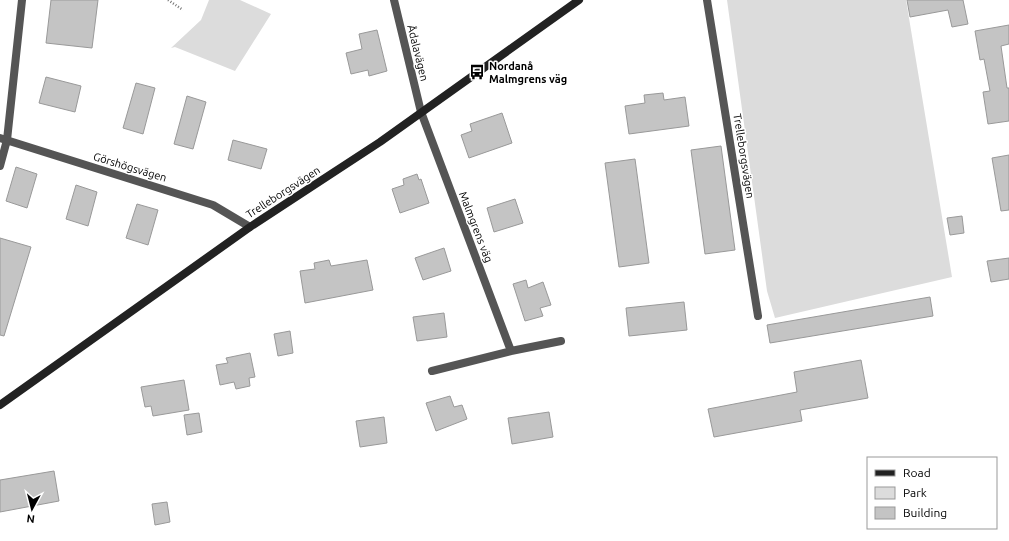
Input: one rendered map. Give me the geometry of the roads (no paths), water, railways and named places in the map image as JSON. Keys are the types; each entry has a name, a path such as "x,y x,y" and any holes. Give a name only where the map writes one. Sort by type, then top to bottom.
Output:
{"street":[{"path":"0,166 22,0"},
{"name":"Ådalavägen","path":"394,0 421,112"},
{"name":"Trelleborgsvägen","path":"0,405 250,227 380,142 579,0"},
{"name":"Trelleborgsvägen","path":"707,0 758,316"},
{"name":"Malmgrens väg","path":"421,112 511,351"},
{"name":"Görshögsvägen","path":"4,139 213,205 250,227"},
{"path":"432,372 511,351 561,341"}],"place":[{"name":"Nordanå Malmgrens väg","path":"477,72"}]}
